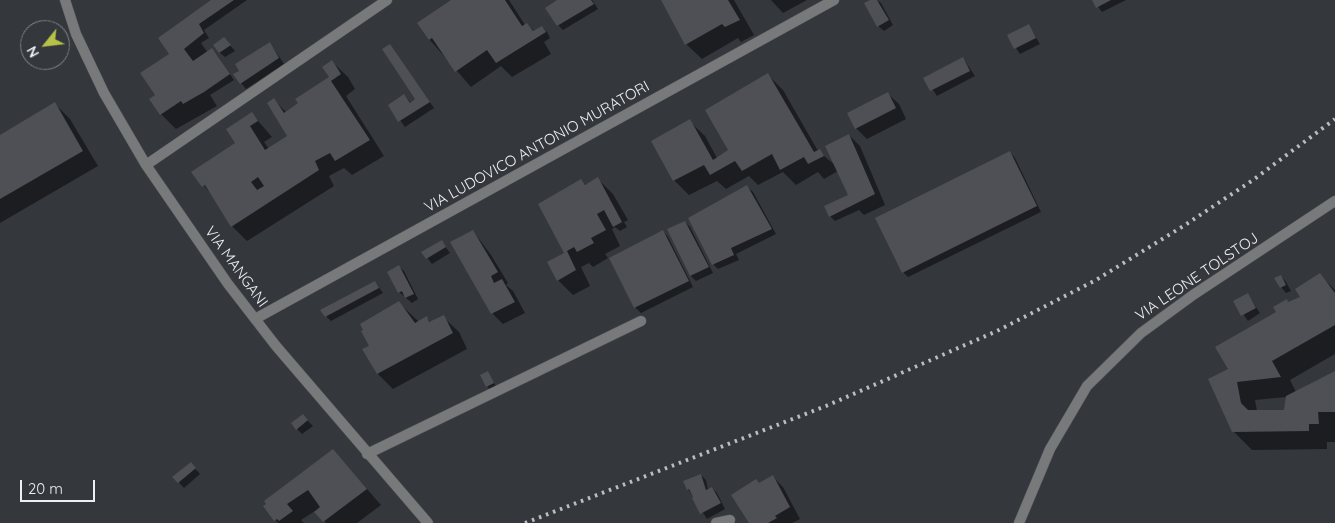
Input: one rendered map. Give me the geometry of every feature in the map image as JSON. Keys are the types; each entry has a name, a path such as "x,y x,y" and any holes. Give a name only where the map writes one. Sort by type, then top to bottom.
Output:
{"street":[{"name":"VIA MANGANI","path":"65,0 76,34 104,93 146,165 228,284 367,454 428,523"},
{"path":"146,165 387,0"},
{"name":"VIA LUDOVICO ANTONIO MURATORI","path":"255,319 834,0"},
{"name":"VIA LEONE TOLSTOJ","path":"1019,523 1050,448 1087,386 1141,333 1192,295 1335,201"},
{"path":"367,454 641,321"},
{"path":"716,523 730,520"}],"building":[{"path":"211,0 234,0 199,24 204,33 184,49 193,61 212,48 230,74 204,92 183,104 181,101 160,115 149,99 155,95 140,73 169,54 158,38"},
{"path":"451,0 505,0 522,26 527,23 533,31 542,26 546,32 496,63 487,50 455,72 432,38 429,40 417,23"},
{"path":"557,0 591,0 594,4 557,26 545,8"},
{"path":"661,0 728,0 740,20 725,27 722,24 685,45"},
{"path":"870,0 877,0 889,20 877,27 864,3"},
{"path":"1092,0 1111,0 1096,8"},
{"path":"1029,24 1036,38 1014,49 1007,35"},
{"path":"224,37 231,45 219,53 213,45"},
{"path":"270,42 279,58 240,84 233,74 239,71 235,64"},
{"path":"390,44 430,102 398,122 388,105 404,94 410,103 415,99 382,49"},
{"path":"963,57 970,71 930,91 923,78"},
{"path":"332,60 341,74 331,81 370,140 335,161 330,153 315,161 319,170 231,227 205,185 202,187 191,172 235,143 226,129 252,112 258,121 250,126 265,150 287,136 267,103 274,98 284,113 298,103 295,99 329,77 322,67","holes":["258,177 264,186 257,190 251,182"]},
{"path":"768,73 814,152 820,149 824,156 808,164 804,157 780,170 772,154 742,171 735,161 710,175 704,165 673,181 651,141 690,119 713,160 728,150 705,110"},
{"path":"888,92 896,108 855,129 847,113"},
{"path":"55,102 83,151 0,199 0,135"},
{"path":"849,134 875,194 829,217 824,206 848,195 825,146"},
{"path":"1010,151 1037,206 902,273 875,218"},
{"path":"598,177 622,222 613,227 604,210 597,214 606,230 591,238 594,243 577,252 574,247 567,251 576,270 557,281 547,262 564,253 538,204 581,179 585,185"},
{"path":"747,185 772,229 731,248 734,255 712,265 688,218"},
{"path":"685,221 709,267 690,276 667,229"},
{"path":"473,230 498,272 491,276 494,283 502,279 515,302 491,314 450,242"},
{"path":"663,230 689,281 634,308 609,258"},
{"path":"442,240 446,247 426,259 421,252"},
{"path":"399,265 414,294 405,298 402,291 398,293 387,272"},
{"path":"1320,273 1335,293 1335,325 1272,361 1281,377 1237,382 1241,403 1248,410 1284,410 1286,396 1335,371 1335,412 1318,412 1319,424 1309,424 1309,431 1232,432 1208,379 1228,369 1215,347 1276,312 1273,307 1287,299 1288,302 1300,297 1295,289"},
{"path":"1281,275 1286,285 1280,288 1274,278"},
{"path":"375,281 379,288 325,317 320,310"},
{"path":"1248,293 1256,308 1241,316 1233,301"},
{"path":"399,301 415,323 427,316 429,322 444,315 453,333 377,374 362,349 369,346 361,331 363,330 360,324"},
{"path":"488,371 494,383 486,387 480,375"},
{"path":"303,414 308,420 296,430 291,423"},
{"path":"333,449 367,489 323,522 314,512 320,507 308,490 287,504 293,511 279,521 277,519 274,521 263,506 266,504 264,501"},
{"path":"191,462 196,468 178,483 172,477"},
{"path":"701,474 706,490 712,487 721,503 700,514 689,489 687,490 683,481"},
{"path":"773,475 790,507 775,516 777,518 768,523 749,523 731,495 756,479 759,483"}],"railway":[{"path":"525,523 826,406 997,331 1096,280 1185,225 1253,180 1335,119"}]}
